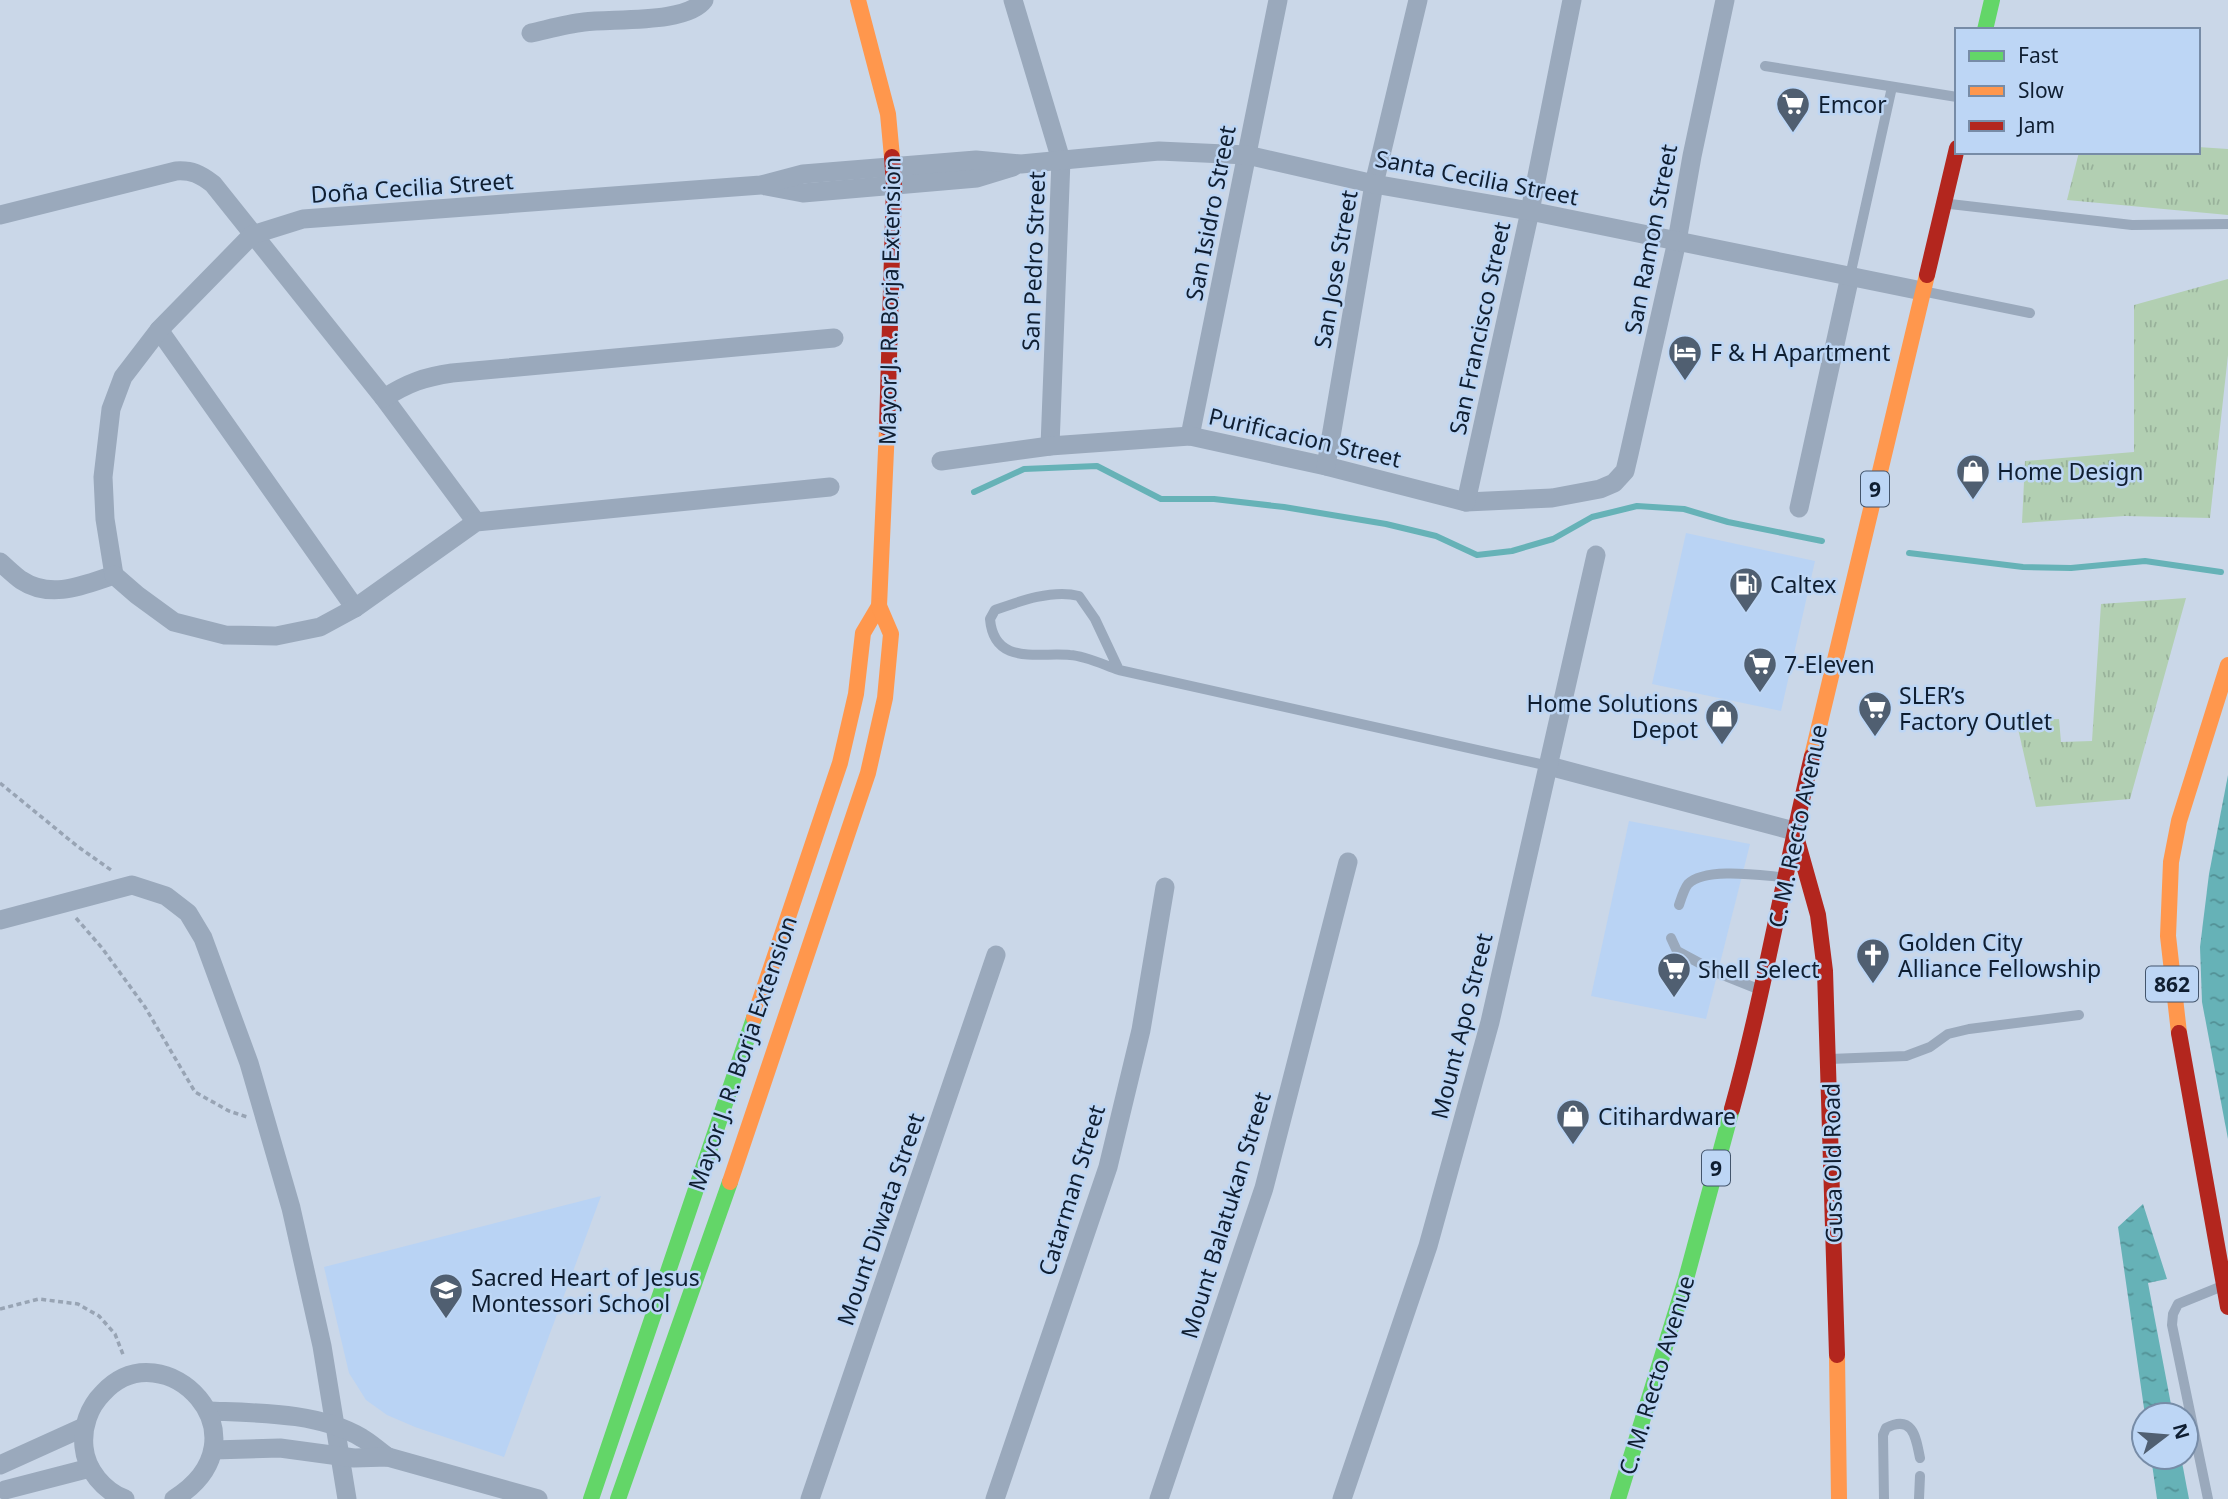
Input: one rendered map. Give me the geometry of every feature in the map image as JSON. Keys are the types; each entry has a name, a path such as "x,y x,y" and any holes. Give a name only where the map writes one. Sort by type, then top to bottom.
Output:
{"main road":[{"name":"Mayor J. R. Borja Extension","path":"591,1499 840,763 856,694 863,634 879,606 883,555 894,176 888,114 858,0"},
{"path":"1985,28 1992,0"},
{"name":"C. M. Recto Avenue","path":"1618,1499 1686,1279 1762,991 1794,831 1956,154"},
{"name":"Mayor J. R. Borja Extension","path":"618,1499 738,1158 868,773 885,698 891,634 879,606"},
{"name":"862","path":"2228,665 2179,821 2171,862 2168,923 2172,983 2181,1047 2228,1307"},
{"name":"Gusa Old Road","path":"1794,831 1818,915 1825,971 1839,1499"},
{"path":"787,922 814,931"},
{"path":"709,1151 738,1158"}],"street":[{"path":"531,33 583,22 680,13 694,10 704,0"},
{"name":"San Pedro Street","path":"1013,0 1061,160 1049,446"},
{"name":"San Isidro Street","path":"1190,436 1278,0"},
{"name":"San Jose Street","path":"1326,466 1374,184 1418,0"},
{"name":"San Francisco Street","path":"1466,502 1530,211 1572,0"},
{"name":"San Ramon Street","path":"1614,483 1625,471 1627,463 1677,240 1692,156 1726,0"},
{"name":"Santa Cecilia Street","path":"894,176 975,160 1021,164 1159,151 1247,155 1374,184 1530,211 1922,291"},
{"path":"0,215 176,171 189,170 201,174 212,184 384,398 476,522"},
{"name":"Doña Cecilia Street","path":"114,575 105,519 103,477 111,409 123,377 159,330 252,235 303,219 334,216 761,185 803,174 894,176"},
{"path":"1799,508 1850,276"},
{"path":"159,330 355,608"},
{"path":"384,398 410,382 428,376 834,338"},
{"name":"Purificacion Street","path":"940,461 1049,446 1190,436 1326,466 1466,502 1552,498 1600,489 1614,483"},
{"path":"0,562 22,581 43,589 69,590 114,575 174,622 225,635 276,636 320,627 355,608 476,522 830,487"},
{"name":"Mount Apo Street","path":"1342,1499 1428,1246 1490,1022 1596,555"},
{"path":"1549,766 1794,831"},
{"name":"Mount Balatukan Street","path":"1159,1499 1264,1188 1348,862"},
{"path":"0,920 132,885 166,896 188,913 203,938 249,1063 268,1124 322,1346 347,1499"},
{"name":"Catarman Street","path":"995,1499 1108,1167 1141,1030 1165,887"},
{"name":"Mount Diwata Street","path":"810,1499 996,955"},
{"path":"125,1499 102,1485 90,1468 84,1448 84,1427 93,1404 110,1385 132,1375 155,1373 177,1379 195,1392 208,1411 214,1430 213,1450 206,1471 192,1488 174,1499"},
{"path":"208,1411 281,1414 336,1427 361,1437 388,1457"},
{"path":"0,1465 84,1427"},
{"path":"213,1450 281,1448 354,1458 388,1457 538,1499"},
{"path":"3,1489 90,1468"}],"lane":[{"path":"1765,66 1955,97"},
{"path":"1850,276 1892,87"},
{"path":"1944,203 2132,225 2228,224"},
{"path":"1922,291 2030,313"},
{"path":"1119,670 1095,619 1079,596 1067,593 1017,602 995,610 990,619 994,636 1003,647 1020,655 1073,655 1119,670 1549,766"},
{"path":"1679,905 1688,885 1700,878 1731,872 1785,877"},
{"path":"1671,938 1677,951 1718,973 1762,991"},
{"path":"1829,1059 1906,1056 1930,1047 1948,1034 1969,1029 2079,1015"},
{"path":"2208,1499 2172,1325 2178,1304 2224,1286"},
{"path":"1884,1499 1883,1435 1886,1428 1904,1424 1911,1428 1916,1436 1920,1458"},
{"path":"1919,1499 1920,1476"}],"path":[{"path":"0,783 77,846 132,885"},
{"path":"64,903 102,948 145,1007 195,1093 229,1111 268,1124"},
{"path":"0,1309 39,1299 78,1304 99,1316 115,1334 132,1375"}],"shaded area":[{"path":"1686,533 1815,561 1781,711 1652,684"},
{"path":"1629,821 1750,844 1706,1019 1591,996"},
{"name":"Sacred Heart of Jesus Montessori School","path":"601,1196 504,1457 415,1427 387,1415 366,1400 349,1373 324,1267"}],"green space":[{"path":"2200,147 2228,149 2228,215 2067,200 2078,154 2200,154"},
{"path":"2228,279 2228,355 2210,518 2125,516 2022,523 2025,461 2134,452 2134,305"},
{"path":"2186,598 2130,799 2036,807 2016,720 2059,719 2061,742 2092,741 2101,604"}],"water":[{"path":"2228,775 2228,1139 2202,1002 2200,947 2209,874"},
{"path":"2143,1204 2167,1279 2148,1283 2170,1401 2143,1401 2118,1227"},
{"path":"2153,1471 2184,1471 2189,1499 2157,1499"}],"waterway":[{"path":"974,492 1024,469 1097,466 1161,499 1214,499 1284,507 1386,524 1436,536 1477,555 1512,551 1553,539 1592,517 1637,506 1684,509 1728,522 1822,541"},
{"path":"1909,553 2023,567 2071,568 2145,561 2221,572"}],"traffic: fast":[{"path":"1985,28 1992,0"},
{"path":"591,1499 754,1018"},
{"path":"1618,1499 1686,1279 1732,1109"},
{"path":"618,1499 730,1182"}],"traffic: slow":[{"path":"858,0 888,114 892,157"},
{"path":"1812,756 1927,275"},
{"path":"754,1018 840,763 856,694 863,633 879,606 887,428"},
{"path":"730,1182 868,773 885,698 891,634 879,606"},
{"path":"2179,1033 2168,936 2171,862 2179,821 2228,665"},
{"path":"1837,1355 1839,1499"}],"traffic: jam":[{"path":"1927,275 1956,154"},
{"path":"887,428 894,185 892,157"},
{"path":"1732,1109 1754,1022 1812,756"},
{"path":"1795,833 1818,915 1825,971 1837,1355"},
{"path":"2179,1033 2228,1307"}],"place":[{"name":"Emcor","path":"1793,134"},
{"name":"F & H Apartment","path":"1685,382"},
{"name":"Home Design","path":"1973,501"},
{"name":"Caltex","path":"1746,614"},
{"name":"7-Eleven","path":"1760,694"},
{"name":"SLER’s Factory Outlet","path":"1875,738"},
{"name":"Home Solutions Depot","path":"1722,746"},
{"name":"Golden City Alliance Fellowship","path":"1873,985"},
{"name":"Shell Select","path":"1674,999"},
{"name":"Citihardware","path":"1573,1146"},
{"name":"Sacred Heart of Jesus Montessori School","path":"446,1320"}]}
